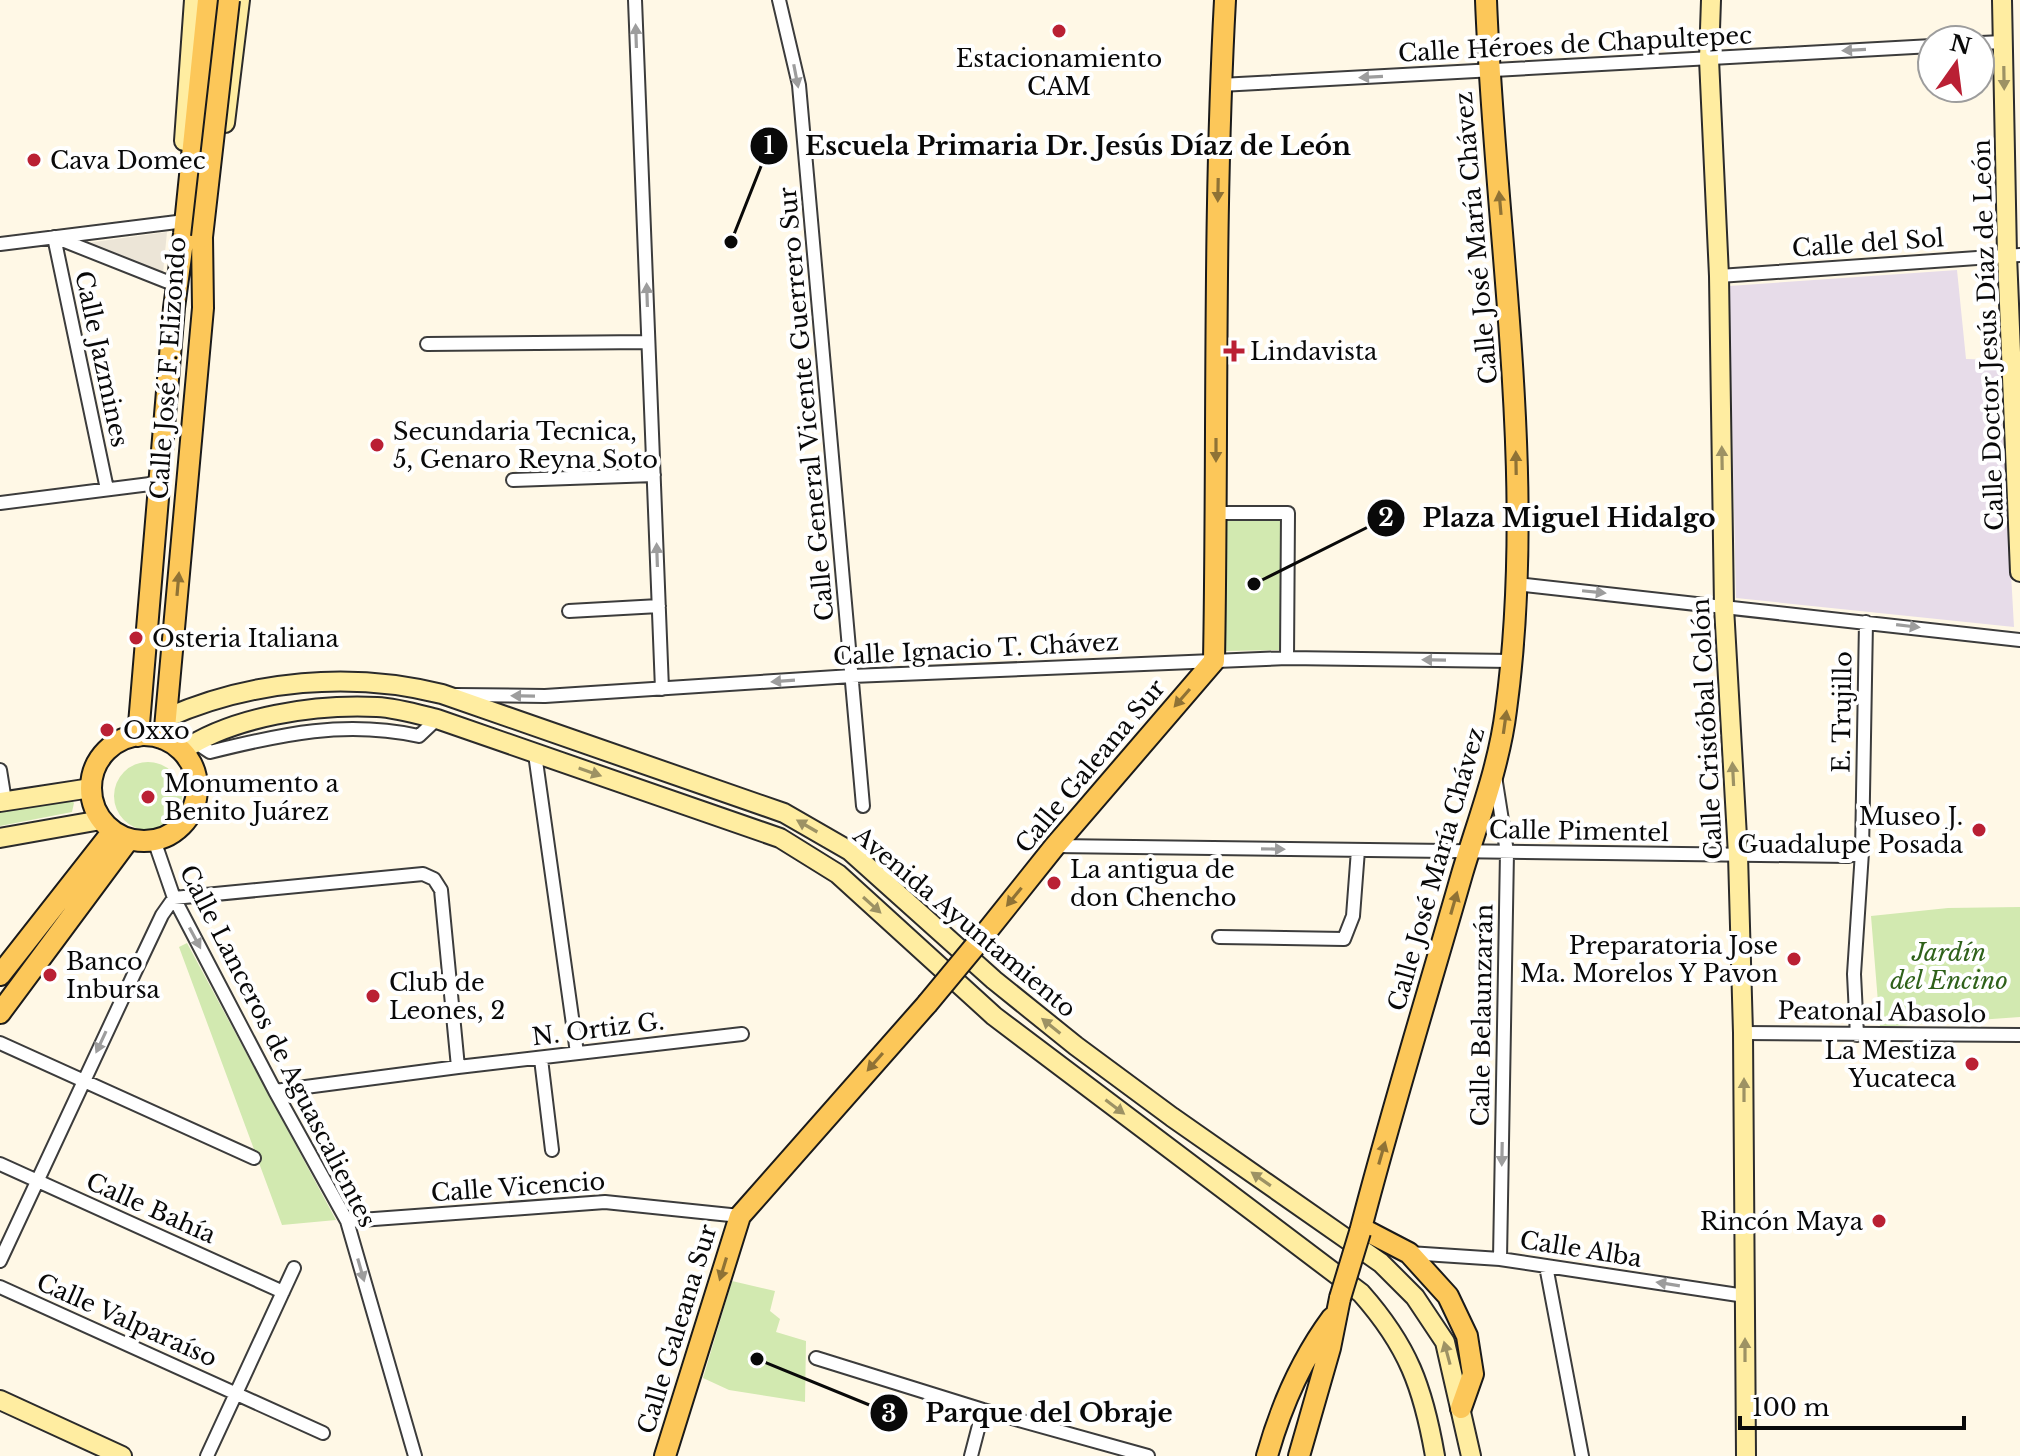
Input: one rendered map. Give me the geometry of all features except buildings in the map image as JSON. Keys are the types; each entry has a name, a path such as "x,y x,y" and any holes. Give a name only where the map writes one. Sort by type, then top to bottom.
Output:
{"main road":[{"path":"174,308 173,284 188,231 194,0"},
{"name":"Calle José F. Elizondo","path":"164,739 203,308 188,231 208,0"},
{"path":"223,0 235,43"},
{"name":"Calle José F. Elizondo","path":"138,736 174,308 229,0"},
{"path":"203,308 240,0"},
{"path":"1214,661 1215,362 1220,85 1225,0"},
{"name":"Calle José María Chávez","path":"1299,1456 1330,1348 1338,1304 1502,743 1512,661 1516,584 1515,401 1488,71 1486,0"},
{"name":"Calle Cristóbal Colón","path":"1711,0 1709,59 1719,276 1724,607 1738,855 1743,1033 1746,1456"},
{"name":"Calle Doctor Jesús Díaz de León","path":"2002,0 2013,255 2020,572"},
{"name":"Calle Galeana Sur","path":"665,1456 740,1216 927,1004 1055,846 1214,661"},
{"name":"Avenida Ayuntamiento","path":"166,718 244,693 329,680 376,681 442,694 784,813 850,851 994,980 1076,1046 1381,1263 1415,1297 1445,1342 1471,1456"},
{"name":"Avenida Ayuntamiento","path":"188,747 209,734 253,720 332,708 377,707 437,719 780,838 838,874 994,1016 1361,1293 1387,1322 1409,1357 1428,1416 1435,1456"},
{"path":"0,838 114,830 154,840 167,837 186,821 197,798 188,747 164,739 138,736 126,739 105,753 97,763 91,788 95,810 114,830"},
{"path":"2,802 91,788"},
{"path":"0,975 114,830"},
{"path":"0,1013 114,830"},
{"path":"1360,1230 1409,1253 1448,1296 1467,1336 1473,1374 1461,1408"},
{"name":"Calle José María Chávez","path":"1267,1456 1280,1409 1338,1304"},
{"path":"0,1400 122,1456"}],"street":[{"path":"635,0 662,689"},
{"name":"Calle General Vicente Guerrero Sur","path":"779,0 799,85 863,806"},
{"path":"1996,42 2004,42"},
{"name":"Calle Héroes de Chapultepec","path":"1220,85 1916,47"},
{"path":"0,244 54,237 188,231"},
{"path":"54,237 173,284"},
{"name":"Calle Jazmines","path":"54,237 107,489"},
{"name":"Calle del Sol","path":"1719,276 2013,255"},
{"path":"427,344 648,342"},
{"path":"513,480 654,475"},
{"path":"0,503 158,483"},
{"path":"1216,513 1288,513 1287,658"},
{"path":"1516,584 2020,640"},
{"path":"569,611 659,606"},
{"name":"E. Trujillo","path":"1857,1035 1854,974 1862,852 1866,622"},
{"name":"Calle Ignacio T. Chávez","path":"442,694 545,696 852,676 1287,658 1512,661"},
{"path":"535,754 577,1053"},
{"path":"0,770 2,802"},
{"name":"Calle Belaunzarán","path":"1495,773 1507,852 1500,1259"},
{"name":"Calle Lanceros de Aguascalientes","path":"154,840 174,898 347,1221 415,1456"},
{"name":"Calle Pimentel","path":"1055,846 1848,856 1862,852"},
{"path":"1219,937 1344,939 1353,916 1358,850"},
{"path":"0,1261 162,915 174,898 423,874 434,879 441,890 458,1067"},
{"name":"Peatonal Abasolo","path":"1743,1033 2020,1035"},
{"name":"N. Ortiz G.","path":"275,1091 742,1034"},
{"path":"0,1043 254,1158"},
{"path":"541,1059 552,1150"},
{"name":"Calle Bahía","path":"0,1164 283,1292"},
{"name":"Calle Vicencio","path":"347,1221 605,1202 740,1216"},
{"name":"Calle Alba","path":"1409,1253 1500,1259 1745,1296"},
{"path":"1546,1266 1582,1456"},
{"path":"207,1456 294,1268"},
{"name":"Calle Valparaíso","path":"0,1287 323,1433"},
{"path":"816,1358 983,1410 1148,1456"},
{"path":"971,1456 983,1410"}],"shaded area":[{"path":"167,232 163,273 87,243"},
{"path":"1957,270 1966,359 1999,360 2014,627 1736,598 1729,286"}],"green space":[{"path":"1281,516 1284,650 1226,651 1223,518"},
{"path":"148,762 172,772 182,796 172,820 148,830 124,820 114,796 124,772"},
{"path":"69,797 74,803 72,812 0,826 0,810"},
{"name":"Jardín del Encino","path":"2020,907 2020,1017 1880,1027 1871,916 1948,908"},
{"path":"187,943 336,1220 282,1225 179,947"},
{"path":"732,1281 775,1291 770,1311 780,1319 776,1332 806,1341 805,1402 729,1390 703,1378"}],"place":[{"name":"Estacionamiento CAM","path":"1059,31"},
{"name":"Cava Domec","path":"34,160"},
{"name":"Escuela Primaria Dr. Jesús Díaz de León","path":"731,242"},
{"name":"Lindavista","path":"1234,351"},
{"name":"Secundaria Tecnica, 5, Genaro Reyna Soto","path":"377,445"},
{"name":"Plaza Miguel Hidalgo","path":"1254,584"},
{"name":"Osteria Italiana","path":"136,638"},
{"name":"Oxxo","path":"107,730"},
{"name":"Monumento a Benito Juárez","path":"148,797"},
{"name":"Museo J. Guadalupe Posada","path":"1979,830"},
{"name":"La antigua de don Chencho","path":"1054,883"},
{"name":"Preparatoria Jose Ma. Morelos Y Pavon","path":"1794,959"},
{"name":"Banco Inbursa","path":"50,975"},
{"name":"Club de Leones, 2","path":"373,996"},
{"name":"La Mestiza Yucateca","path":"1972,1064"},
{"name":"Rincón Maya","path":"1879,1221"},
{"name":"Parque del Obraje","path":"757,1359"}]}
